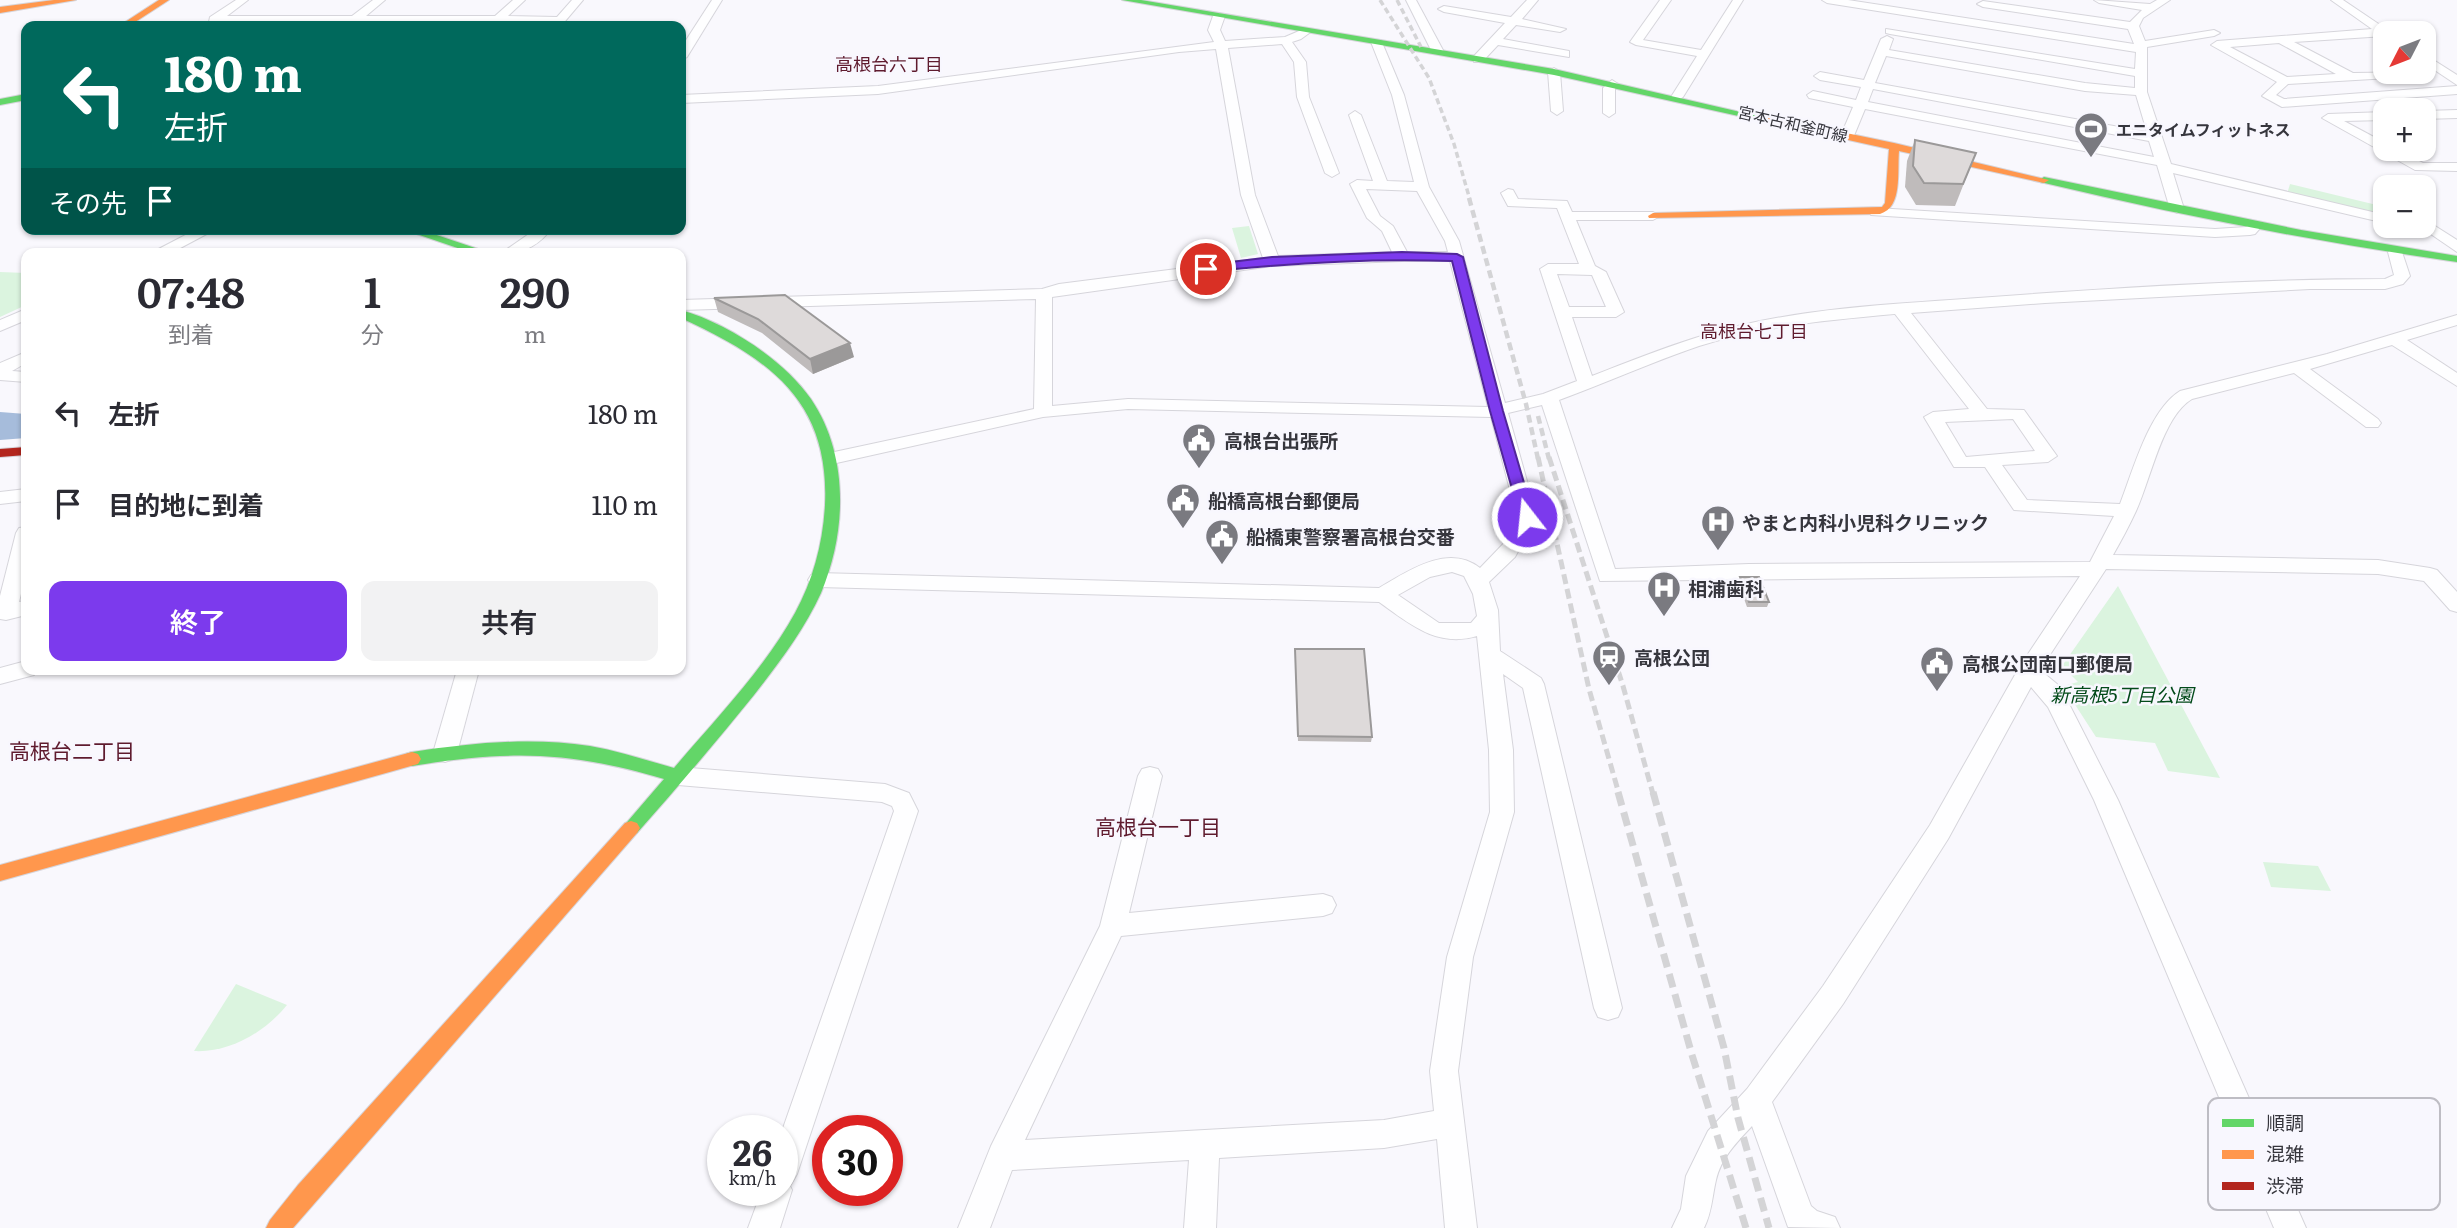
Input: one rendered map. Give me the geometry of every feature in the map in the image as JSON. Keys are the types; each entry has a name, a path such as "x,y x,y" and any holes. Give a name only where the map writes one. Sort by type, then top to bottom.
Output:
{"street":[{"path":"0,10 72,0"},
{"path":"131,21 165,0"},
{"path":"212,21 243,0"},
{"path":"354,21 380,0"},
{"path":"496,21 520,0"},
{"path":"559,21 578,0"},
{"path":"686,49 717,0"},
{"name":"宮本古和釜町線","path":"1126,0 1554,72 1849,133 1894,146 2255,226 2396,252 2457,259"},
{"path":"1411,0 1438,52"},
{"path":"1425,27 1454,0"},
{"path":"1478,59 1533,0"},
{"path":"1666,0 1636,42 1704,54"},
{"path":"1677,97 1738,0"},
{"path":"1827,0 1881,4 1898,11 1927,16 2142,47 2214,33"},
{"path":"1927,16 1934,0"},
{"path":"2099,0 2153,8"},
{"path":"2133,26 2139,16 2165,0"},
{"path":"2336,0 2373,24"},
{"path":"1980,24 1984,2 2133,26"},
{"path":"1444,9 1560,29"},
{"path":"1849,133 1898,11"},
{"path":"1219,16 1214,30 1221,44 1248,195 1272,261"},
{"path":"2133,26 2142,47 2141,92 2166,165 2177,209"},
{"path":"1996,72 2007,29"},
{"path":"686,99 878,90 1221,44 1285,40 1306,31"},
{"path":"1890,32 2140,73"},
{"path":"2373,33 2217,45 2285,81 2373,75"},
{"path":"1285,40 1300,62 1303,97 1332,173"},
{"path":"2282,40 2383,94"},
{"path":"1494,41 1565,54"},
{"path":"1377,42 1398,95 1422,187 1452,241 1496,411 1527,517 1507,556 1474,575"},
{"path":"1881,52 2085,87 2141,92"},
{"path":"2436,66 2457,81"},
{"path":"2436,71 2457,70"},
{"path":"1554,72 1557,111"},
{"path":"1820,76 2058,115 2156,138"},
{"path":"2285,81 2268,96 2282,103 2457,90"},
{"path":"1609,113 1612,84"},
{"path":"1813,95 2166,165 2373,216"},
{"path":"0,102 21,98"},
{"path":"1355,114 1381,184"},
{"path":"2436,115 2457,114"},
{"path":"2053,141 2058,115"},
{"path":"2373,116 2328,118 2373,142"},
{"path":"1876,212 1885,209 1890,203 1894,146"},
{"path":"2409,161 2420,167 2457,167"},
{"path":"1402,256 1388,229 1374,218 1357,184 1422,187"},
{"path":"1508,192 1513,203 1562,204 1589,270"},
{"path":"1568,216 1876,212 2204,233 2250,231 2255,226"},
{"path":"2436,232 2457,247"},
{"path":"169,248 196,235"},
{"path":"426,235 469,248"},
{"path":"518,248 539,235"},
{"path":"832,458 1043,412 1128,404 1496,411 1549,398 1716,336 1794,319 1899,309 2241,288 2385,284 2397,281 2402,276 2396,252"},
{"path":"686,305 1044,294 1059,289 1272,261 1402,256 1457,257"},
{"path":"1563,312 1615,312 1598,272 1548,269 1586,384"},
{"path":"1043,412 1044,294"},
{"path":"1899,309 1982,414"},
{"path":"0,326 21,316"},
{"path":"278,1228 306,1193 678,776 783,645 809,602 827,552 833,508 832,458 816,417 777,370 729,335 686,316"},
{"path":"1688,1228 1696,1211 1701,1176 1718,1141 1757,1099 1876,930 1939,832 2028,673 2098,565 2127,510 2164,420 2176,401 2186,395 2397,341 2457,320"},
{"path":"2397,341 2457,381"},
{"path":"0,372 21,360"},
{"path":"2298,368 2372,424"},
{"path":"0,372 21,376"},
{"path":"1549,398 1608,576 2098,565 2378,567 2430,575 2457,605"},
{"path":"2018,414 2048,456 1990,461 1961,463 1933,417 2018,414"},
{"path":"0,453 21,451"},
{"path":"1990,461 2021,506 2127,510"},
{"path":"0,498 21,496"},
{"path":"21,553 6,612 21,608"},
{"path":"818,580 1391,590 1422,570 1451,565 1474,575 1488,615 1486,622 1501,750 1502,812 1460,957 1444,1072 1461,1228"},
{"path":"1391,590 1408,611 1427,626 1437,630 1468,631 1480,628 1486,622"},
{"path":"1491,655 1533,684 1608,1009"},
{"path":"0,676 21,670"},
{"path":"2028,673 2049,690 2058,704 2106,800 2234,1098"},
{"path":"445,753 467,675"},
{"path":"0,873 398,762 445,753 520,749 588,753 678,776 885,793 901,800 906,811 904,822 798,1128"},
{"path":"974,1228 1002,1156 1114,926 1150,776"},
{"path":"1114,926 1322,905"},
{"path":"1757,1099 1799,1216 1810,1226 1824,1228"},
{"path":"1002,1156 1384,1134 1451,1122"},
{"path":"1200,1228 1205,1144"},
{"path":"764,1228 772,1206"},
{"path":"2282,1210 2290,1228"}],"green space":[{"path":"2290,184 2373,204 2373,214 2287,194"},
{"path":"1249,226 1258,254 1241,258 1232,228"},
{"path":"0,272 21,273 21,307 0,317"},
{"name":"新高根5丁目公園","path":"2118,586 2220,778 2168,771 2155,743 2096,737 2063,686 2078,682 2062,666"},
{"path":"2263,862 2318,866 2331,891 2271,887"},
{"path":"236,984 287,1005 268,1024 246,1039 221,1048 194,1051"}],"water":[{"path":"0,412 21,414 21,438 0,440"}],"building":[{"path":"1915,140 1976,153 1963,184 1924,183 1913,166"},
{"path":"785,295 850,343 810,359 758,319 714,298"},
{"path":"1740,577 1759,577 1769,602 1749,602"},
{"path":"1295,649 1364,649 1372,737 1298,736"}],"railway":[{"path":"1380,0 1429,78 1454,144 1470,200"},
{"path":"1397,0 1421,47"},
{"path":"1469,198 1526,404 1538,459"},
{"path":"1538,416 1549,459"},
{"path":"1538,457 1589,689 1619,794"},
{"path":"1549,457 1623,686 1653,794"},
{"path":"1618,792 1692,1055 1746,1228"},
{"path":"1653,792 1724,1048 1738,1118 1769,1228"}],"traffic: fast":[{"path":"1126,0 1554,72 1770,120"},
{"path":"0,102 21,98"},
{"path":"2044,180 2301,234 2457,259"},
{"path":"426,235 469,248"},
{"path":"631,828 720,725 788,637 817,584 831,522 833,482 828,447 816,416 798,390 775,367 747,347 686,316"},
{"path":"412,759 478,750 545,748 600,755 678,776"}],"traffic: slow":[{"path":"0,10 72,0"},
{"path":"131,21 165,0"},
{"path":"1770,120 2044,180"},
{"path":"1653,216 1876,212 1886,209 1890,203 1894,146"},
{"path":"0,873 412,759"},
{"path":"278,1228 306,1193 631,828"}],"traffic: jam":[{"path":"0,453 21,451"}],"place":[{"name":"エニタイムフィットネス","path":"2091,159"},
{"name":"高根台出張所","path":"1199,470"},
{"name":"船橋高根台郵便局","path":"1183,530"},
{"name":"やまと内科小児科クリニック","path":"1718,552"},
{"name":"船橋東警察署高根台交番","path":"1222,566"},
{"name":"相浦歯科","path":"1664,618"},
{"name":"高根公団","path":"1609,687"},
{"name":"高根公団南口郵便局","path":"1937,693"}],"district":[{"name":"高根台六丁目","path":"889,63"},
{"name":"高根台七丁目","path":"1754,330"},
{"name":"高根台二丁目","path":"72,749"},
{"name":"高根台一丁目","path":"1158,825"}],"route":[{"path":"1206,269 1272,261 1402,256 1457,257 1496,411 1527,517"}]}
